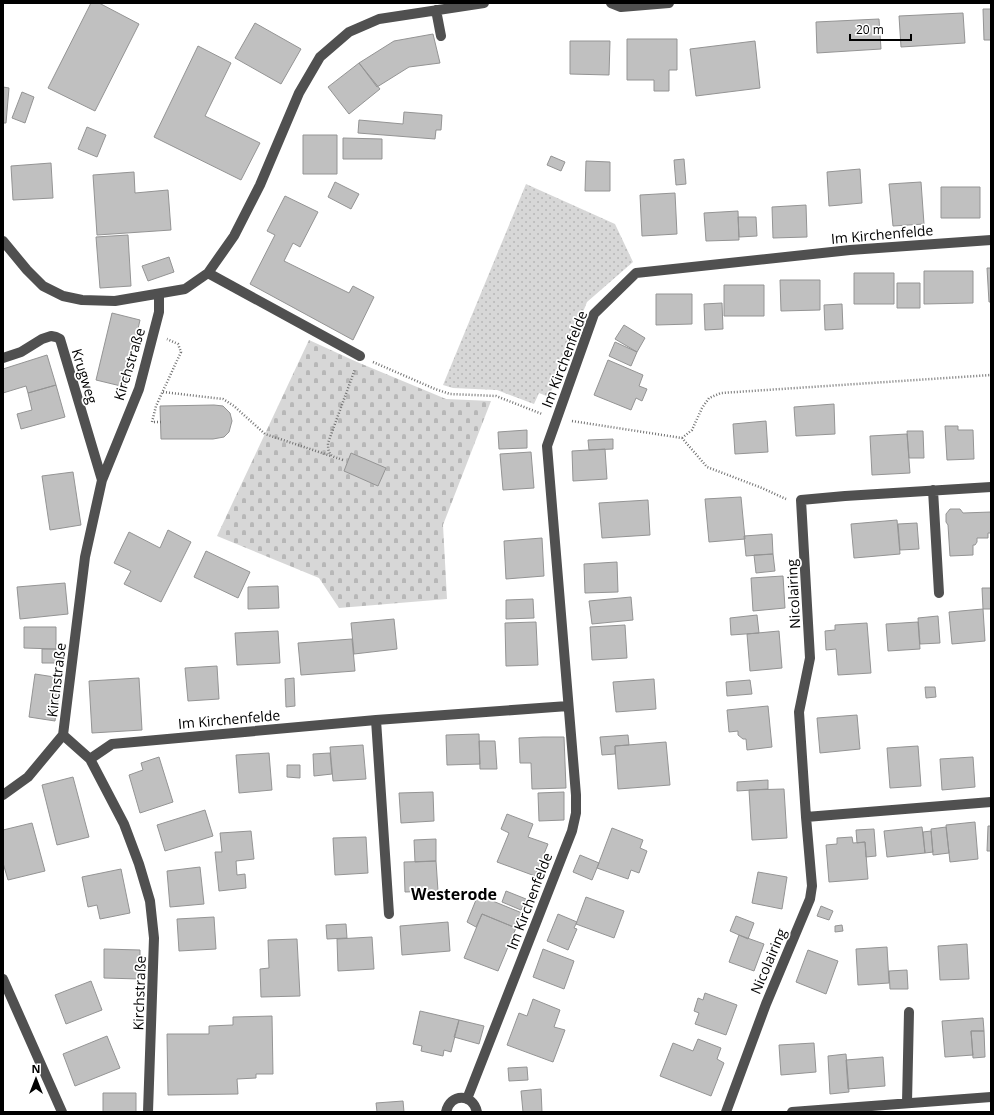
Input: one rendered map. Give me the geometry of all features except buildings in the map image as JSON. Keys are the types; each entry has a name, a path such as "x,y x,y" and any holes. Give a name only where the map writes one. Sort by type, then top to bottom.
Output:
{"street":[{"path":"3,241 27,270 43,286 63,296 82,300 115,301 186,289 208,273 234,236 260,185 298,93 320,57 349,32 379,18 484,3"},
{"path":"611,3 621,7 669,3"},
{"path":"436,10 441,36"},
{"name":"Im Kirchenfelde","path":"467,1099 572,831 576,813 576,795 547,446 594,314 636,273 850,250 991,240"},
{"path":"208,273 360,356"},
{"name":"Kirchstraße","path":"148,1112 154,938 150,901 139,864 124,824 90,759 63,734 85,557 102,480 139,389 159,312 159,294"},
{"name":"Krugweg","path":"3,358 21,352 42,339 51,336 60,339 102,480"},
{"path":"801,500 991,487"},
{"path":"933,490 939,593"},
{"name":"Nicolairing","path":"726,1112 766,1004 810,899 812,886 799,712 810,658 801,500"},
{"name":"Im Kirchenfelde","path":"90,759 112,744 376,720 568,706"},
{"path":"376,720 389,914"},
{"path":"3,795 28,777 63,734"},
{"path":"806,817 991,802"},
{"path":"3,979 62,1112"},
{"path":"907,1102 909,1012"},
{"path":"792,1112 907,1102 991,1097"},
{"path":"446,1112 448,1105 457,1098 467,1099 472,1102 477,1112"}],"path":[{"path":"154,333 178,344 181,352 156,406 152,422 161,422"},
{"path":"332,456 328,451 328,443 360,356 435,389 450,394 496,396 556,419 682,438 707,467 762,488 784,499 801,500"},
{"path":"682,438 692,430 702,408 709,398 721,393 991,375"},
{"path":"163,392 223,399 234,406 265,434 343,460"}],"green space":[{"path":"526,184 615,224 633,262 587,302 549,397 539,393 534,404 497,390 453,388 443,385"},
{"path":"309,340 357,362 446,399 491,401 443,525 447,599 339,608 319,578 217,536"}],"district":[{"name":"Westerode","path":"454,894"}]}
